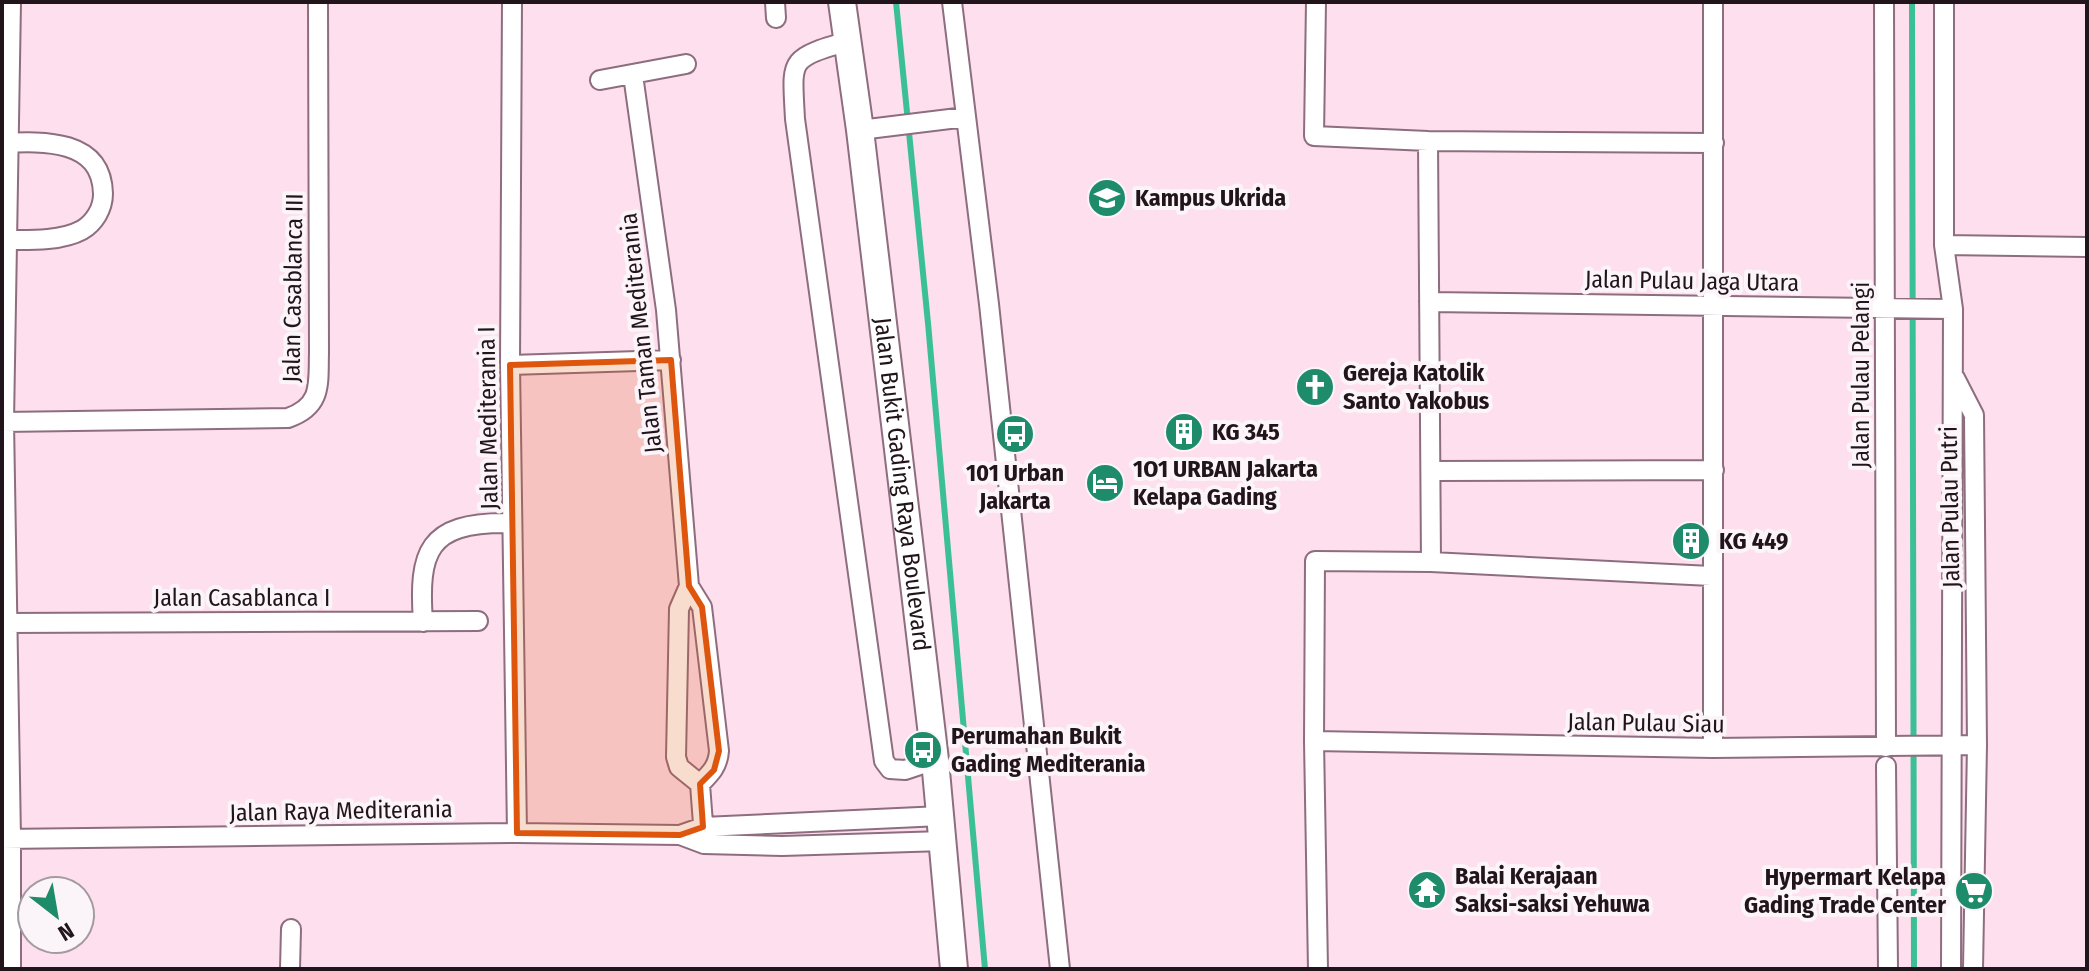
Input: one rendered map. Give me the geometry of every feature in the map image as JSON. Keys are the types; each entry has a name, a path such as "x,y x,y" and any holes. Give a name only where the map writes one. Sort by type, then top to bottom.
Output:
{"street":[{"path":"11,2 3,422 11,969"},
{"name":"Jalan Casablanca III","path":"3,422 288,418 302,413 314,401 318,390 319,352 318,2"},
{"name":"Jalan Mediterania I","path":"512,2 510,365 517,833"},
{"name":"Jalan Bukit Gading Raya Boulevard","path":"842,2 848,41 873,128 943,828 954,969"},
{"path":"952,2 989,304 1060,969"},
{"path":"1316,2 1314,136 1428,141 1714,143"},
{"path":"1713,2 1713,748"},
{"name":"Jalan Pulau Pelangi","path":"1884,2 1890,309 1888,969"},
{"name":"Jalan Pulau Putri","path":"1944,2 1947,309 1953,376 1974,415 1977,745 1973,969"},
{"path":"848,41 817,51 796,63 792,72 795,119 884,761 890,769 905,770 935,760"},
{"path":"600,80 686,64"},
{"name":"Jalan Taman Mediterania","path":"633,75 671,360 689,586 702,607 719,751 714,770 700,784 679,767 676,757 679,609 689,586"},
{"path":"873,128 966,117"},
{"path":"1428,141 1431,562"},
{"path":"5,240 62,237 81,230 94,221 103,203 103,182 95,164 83,152 56,145 6,143"},
{"path":"1944,245 2087,247"},
{"name":"Jalan Pulau Jaga Utara","path":"1429,302 1947,309"},
{"path":"510,365 671,360"},
{"path":"1951,969 1948,745 1953,376"},
{"path":"1431,471 1714,470"},
{"path":"1951,511 1973,510"},
{"path":"423,622 422,570 432,547 443,535 458,528 505,523"},
{"path":"1318,969 1315,561 1431,562 1711,576"},
{"name":"Jalan Casablanca I","path":"4,623 478,621"},
{"name":"Jalan Pulau Siau","path":"1314,741 1890,753 1948,745 1977,745"},
{"path":"700,784 704,836"},
{"path":"812,823 812,846"},
{"name":"Jalan Raya Mediterania","path":"704,836 812,823 943,828"},
{"name":"Jalan Raya Mediterania","path":"7,838 517,833 704,836 812,846 943,828"},
{"path":"1952,891 1976,890"},
{"path":"290,969 291,929"}],"highlighted area":[{"path":"671,360 689,586 702,607 719,751 714,770 700,784 703,827 680,835 517,833 510,365"}],"waterway":[{"path":"896,2 928,323 985,969"},
{"path":"1912,2 1914,969"}],"place":[{"name":"Kampus Ukrida","path":"1107,198"},
{"name":"Gereja Katolik Santo Yakobus","path":"1315,387"},
{"name":"KG 345","path":"1184,432"},
{"name":"101 Urban Jakarta","path":"1015,434"},
{"name":"1O1 URBAN Jakarta Kelapa Gading","path":"1105,483"},
{"name":"KG 449","path":"1691,541"},
{"name":"Perumahan Bukit Gading Mediterania","path":"923,750"},
{"name":"Balai Kerajaan Saksi-saksi Yehuwa","path":"1427,890"},
{"name":"Hypermart Kelapa Gading Trade Center","path":"1974,891"}]}
